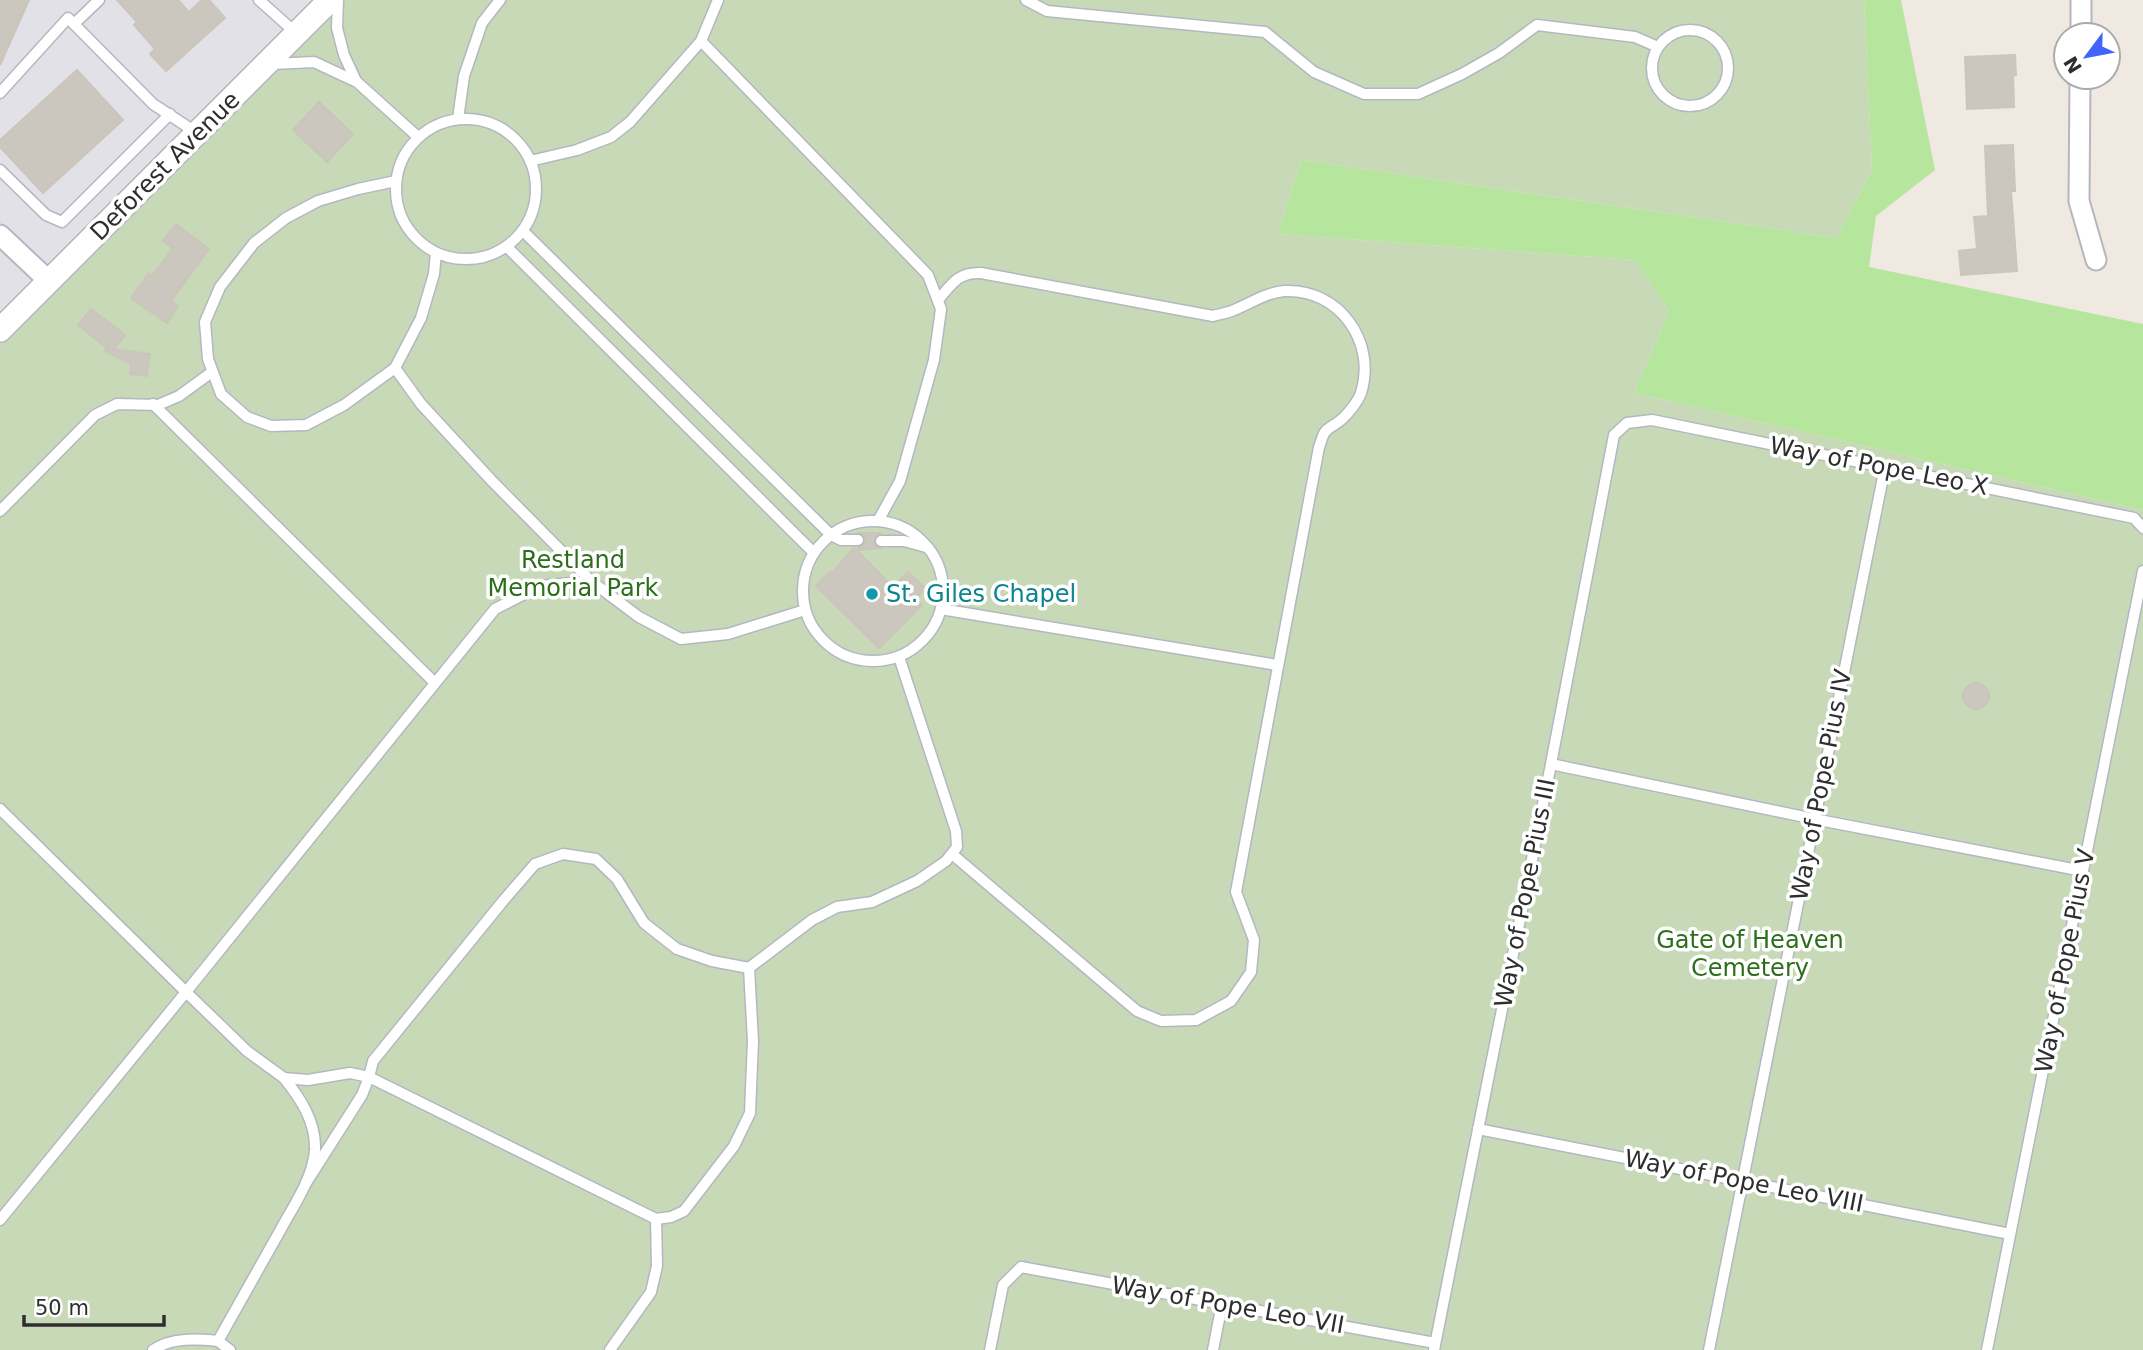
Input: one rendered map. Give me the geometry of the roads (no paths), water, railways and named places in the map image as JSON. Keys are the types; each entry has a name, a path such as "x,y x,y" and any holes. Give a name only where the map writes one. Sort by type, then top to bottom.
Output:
{"street":[{"name":"Deforest Avenue","path":"0,330 330,0"},
{"path":"2081,0 2081,21"},
{"path":"2080,91 2078,201 2096,260"},
{"path":"0,235 50,282"}],"lane":[{"path":"74,24 99,0"},
{"path":"259,0 297,33"},
{"path":"338,0 337,28 344,55 356,82"},
{"path":"458,119 464,76 482,23 499,0"},
{"path":"530,161 578,150 611,137 630,121 701,41 718,0"},
{"path":"1026,0 1048,11 1265,32 1314,72 1364,94 1418,94 1462,75 1499,53 1537,25 1635,37 1658,47"},
{"path":"0,93 68,18 153,104 197,133"},
{"path":"1690,29 1703,32 1723,47 1729,71 1726,84 1709,102 1697,106 1672,102 1655,84 1652,71 1658,47 1678,32 1690,29"},
{"path":"701,41 928,275 942,309 934,360 901,481 878,521"},
{"path":"266,65 314,62 356,82 418,137"},
{"path":"0,170 46,215 62,222 170,114"},
{"path":"458,119 480,120 501,128 518,142 530,161 536,185 533,209 523,231 507,247 490,256 472,260 454,259 436,253 417,240 403,222 396,200 396,181 404,155 418,137 436,125 458,119"},
{"path":"396,181 318,201 286,218 254,243 220,287 205,322 208,359 221,394 247,417 271,426 306,425 344,405 394,368 421,318 434,274 436,253"},
{"path":"523,231 831,535 841,540 858,540"},
{"path":"507,247 814,553"},
{"path":"938,300 967,272 1213,316 1257,298 1284,291 1312,294 1334,304 1352,323 1363,347 1366,373 1360,396 1343,418 1325,431 1319,447 1236,892 1254,940 1251,972 1231,1001 1196,1020 1161,1021 1138,1011 951,854"},
{"path":"394,368 421,404 591,581 639,617 681,639 728,634 805,610"},
{"path":"0,511 95,415 117,404 158,405 179,396 212,372"},
{"path":"153,404 435,683"},
{"name":"Way of Pope Leo X","path":"1614,435 1627,423 1652,420 2134,518 2143,528"},
{"name":"Way of Pope Pius III","path":"1434,1346 1614,435"},
{"name":"Way of Pope Pius IV","path":"1709,1350 1885,467"},
{"path":"878,521 900,525 920,538 935,557 943,580 941,608 934,626 919,645 899,657 875,662 851,658 830,647 822,639 805,610 803,588 807,566 818,546 831,535 855,523 878,521"},
{"path":"881,541 904,541 927,547"},
{"name":"Way of Pope Pius V","path":"1987,1350 2143,571"},
{"path":"0,1220 495,609 541,586 591,581"},
{"path":"941,608 1277,665"},
{"path":"218,1341 306,1184 362,1095 373,1061 535,864 563,854 596,859 617,879 644,923 677,949 712,961 749,968 812,920 837,907 872,902 917,881 946,861 957,846 956,831 899,657"},
{"path":"1551,764 2083,872"},
{"path":"0,809 247,1051 284,1078 309,1115 313,1133 315,1152 306,1184"},
{"path":"284,1078 308,1080 350,1073 369,1077 656,1219 671,1217 684,1211 734,1146 750,1113 753,1041 749,968"},
{"name":"Way of Pope Leo VIII","path":"1478,1129 2010,1234"},
{"path":"610,1350 651,1292 657,1266 656,1219"},
{"name":"Way of Pope Leo VII","path":"990,1350 1003,1285 1021,1267 1434,1346"},
{"path":"1213,1350 1223,1304"},
{"path":"153,1350 160,1345 193,1338 218,1341 230,1350"}],"place":[{"name":"St. Giles Chapel","path":"872,594"}],"park label":[{"name":"Restland Memorial Park","path":"573,574"},
{"name":"Gate of Heaven Cemetery","path":"1750,954"}]}
